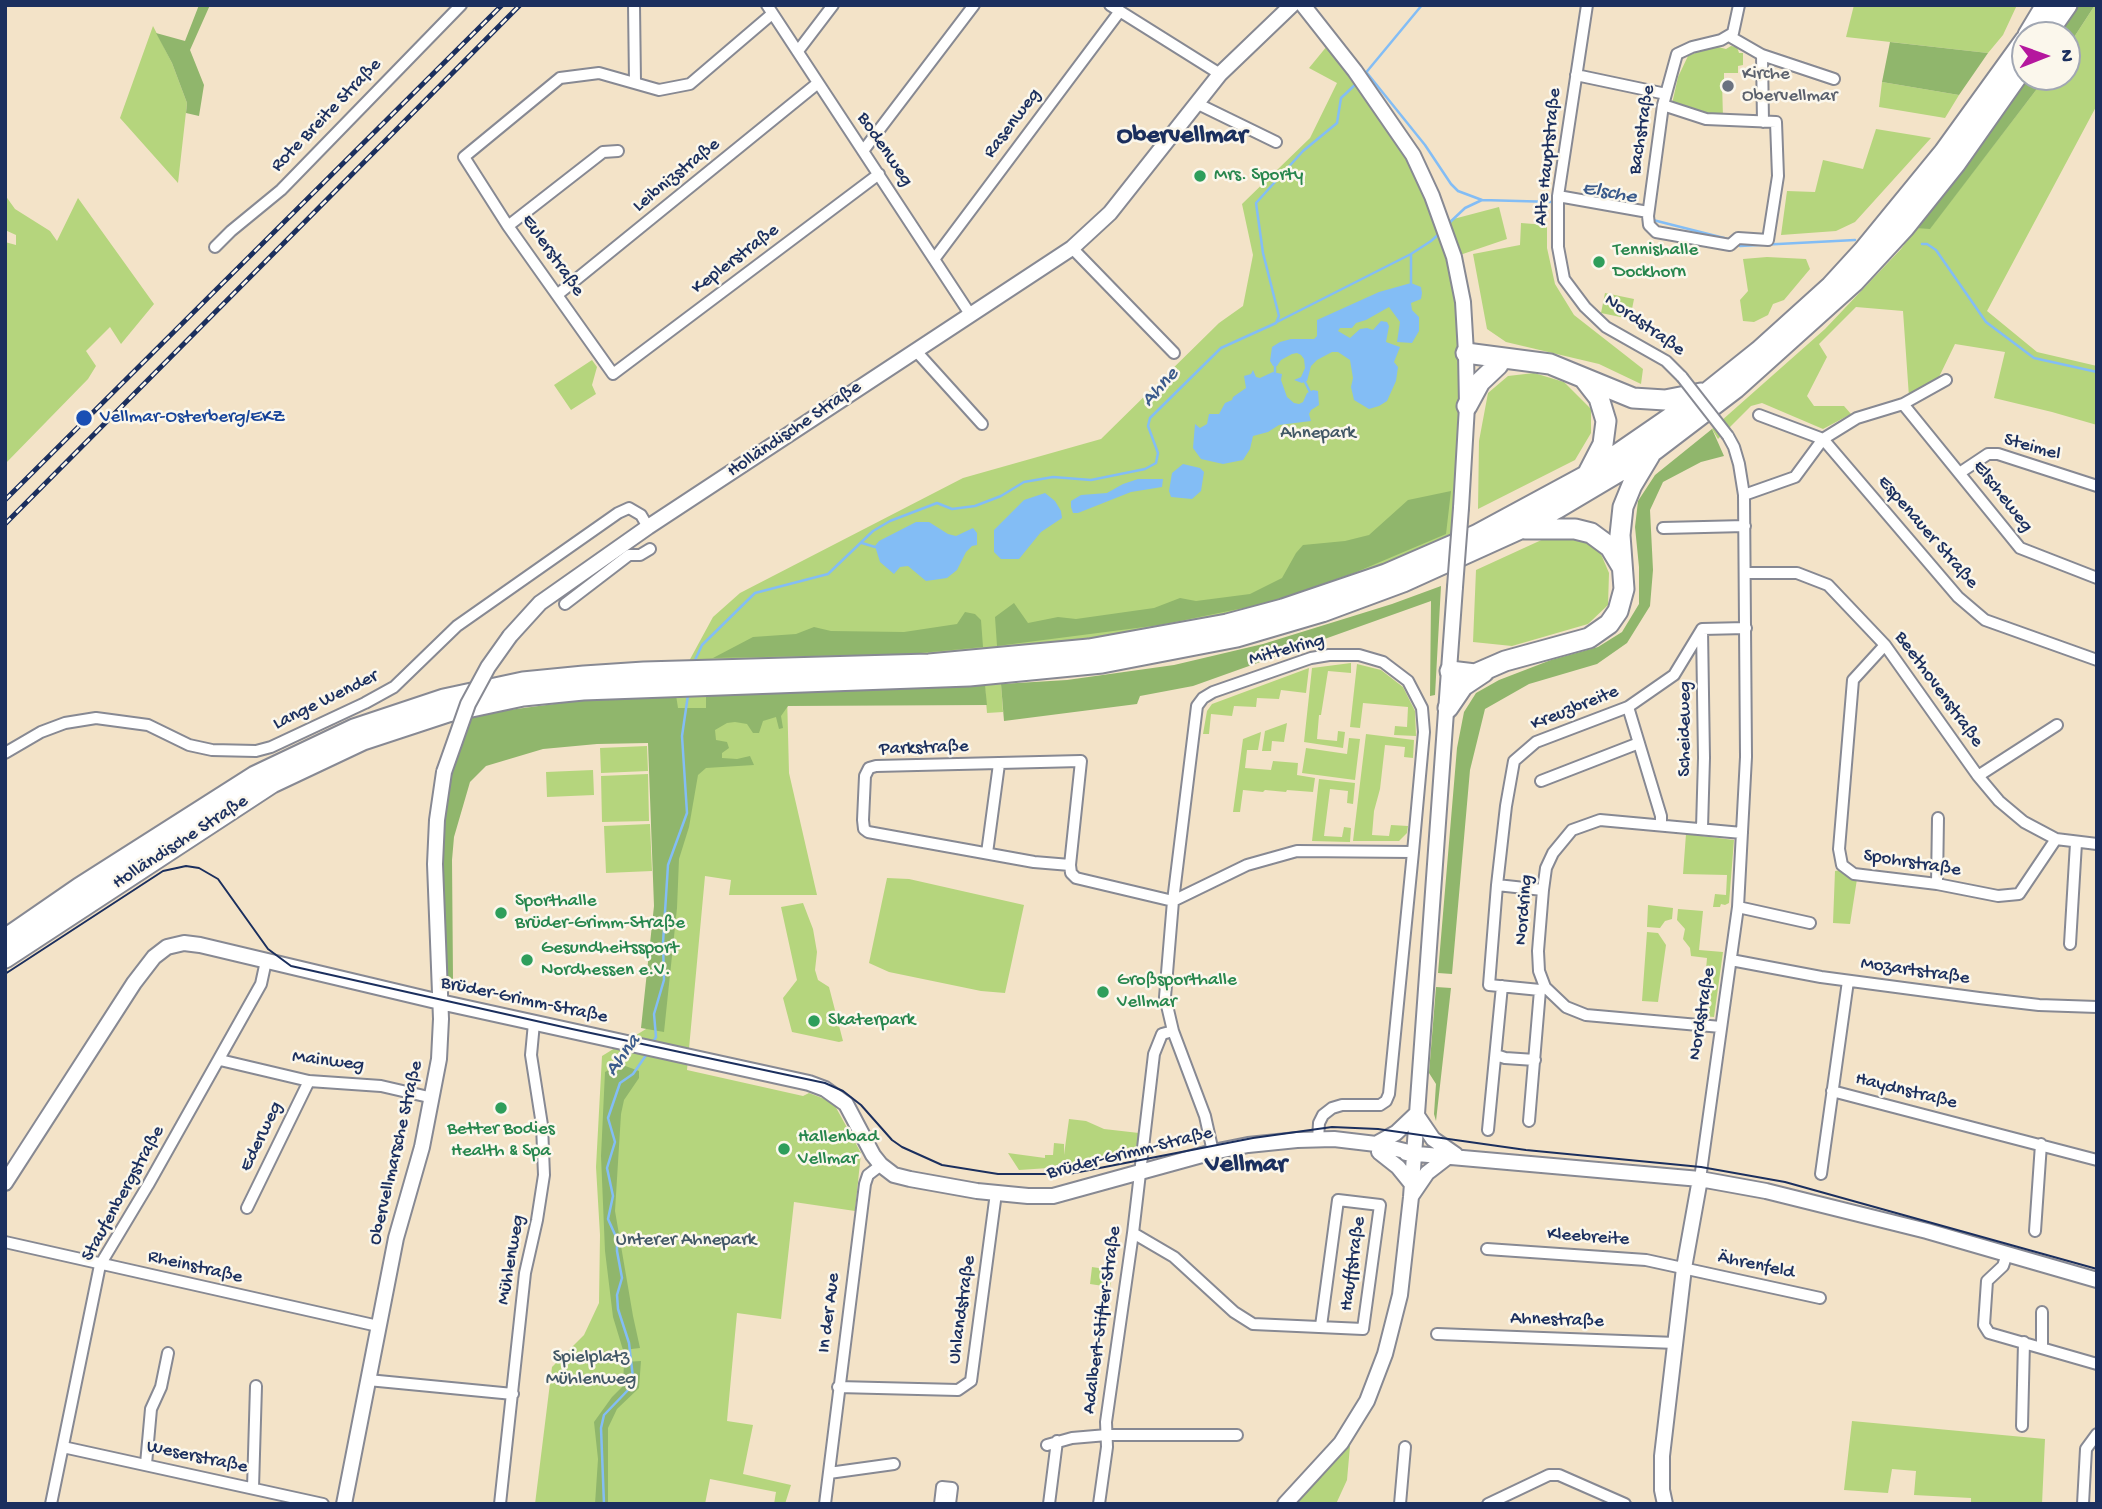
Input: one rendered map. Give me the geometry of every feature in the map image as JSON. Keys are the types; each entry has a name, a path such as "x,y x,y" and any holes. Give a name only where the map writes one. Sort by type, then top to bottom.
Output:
{"highway":[{"path":"2036,21 2046,5"},
{"path":"2056,21 2067,5"},
{"path":"358,735 444,699 523,682 644,671 929,664 1089,649 1227,624 1283,609 1386,574 1476,535 1587,475 1709,391 1820,295 1863,251 1944,152 2011,59"},
{"path":"358,735 523,696 570,691 646,686 970,676 1102,663 1249,633 1368,596 1520,529 1652,452 1736,388 1854,282 1904,228 1956,163 2011,85"},
{"path":"1466,357 1495,355 1549,364 1624,395 1643,399 1665,400 1709,391"},
{"path":"1466,357 1479,367 1498,366 1517,360"},
{"path":"1467,406 1480,382 1498,366"},
{"path":"1579,375 1595,391 1606,421 1604,444 1587,475"},
{"path":"1451,665 1475,674 1581,640 1603,629 1614,617 1625,589 1620,526 1623,507 1632,485 1652,452"},
{"path":"1520,529 1575,529 1591,533 1610,547 1624,573"},
{"path":"1448,708 1463,687 1498,665"},
{"name":"Holländische Straße","path":"5,939 79,888 255,776 358,735"},
{"name":"Holländische Straße","path":"5,958 272,783 358,735"}],"street":[{"name":"Rote Breite Straße","path":"215,247 281,190 461,5"},
{"path":"634,5 635,82 659,90 690,84 770,10"},
{"path":"798,51 833,5"},
{"path":"863,151 974,5"},
{"name":"Holländische Straße","path":"523,619 540,603 648,527 1072,248 1110,213 1220,74 1292,5"},
{"path":"1285,1504 1340,1443 1367,1401 1385,1354 1400,1295 1411,1190 1448,708 1467,406 1464,310 1454,257 1442,222 1413,156 1355,71 1303,5"},
{"path":"1315,5 1317,21"},
{"name":"Alte Hauptstraße","path":"1585,307 1564,279 1558,247 1558,201 1587,5"},
{"path":"1739,5 1736,26 1729,36 1762,55 1834,79"},
{"path":"1115,8 1220,74"},
{"name":"Rasenweg","path":"934,258 1115,8"},
{"name":"Bodenweg","path":"770,10 970,314"},
{"name":"Bachstraße","path":"1648,218 1665,99 1677,54 1729,36"},
{"path":"1762,55 1763,122"},
{"name":"Eulerstraße","path":"613,374 508,226 464,157 560,78 599,73 635,82"},
{"path":"1558,201 1648,218 1656,232 1730,245 1738,238 1768,240 1778,176 1776,122 1706,118 1665,99 1576,75"},
{"name":"Leibnizstraße","path":"557,295 818,83"},
{"path":"1196,103 1276,142"},
{"path":"508,226 603,152 618,151"},
{"name":"Keplerstraße","path":"613,374 879,174"},
{"path":"1072,248 1174,353"},
{"name":"Nordstraße","path":"1585,307 1606,327 1666,361 1682,377 1734,447 1744,495 1746,757 1738,907 1700,1180 1684,1268 1662,1456 1662,1490 1665,1504"},
{"path":"916,351 982,424"},
{"path":"1744,495 1795,477 1823,439 1857,418 1903,404 1946,380"},
{"name":"Elscheweg","path":"1903,404 1961,472 2020,548 2097,578"},
{"name":"Espenauer Straße","path":"1759,415 1823,439 1958,597 1985,620 2097,660"},
{"name":"Steimel","path":"1961,472 1988,454 1998,454 2097,486"},
{"name":"Lange Wender","path":"5,753 41,732 65,723 96,718 148,725 189,745 212,750 256,751 271,747 394,687 457,626 618,513 629,508 641,515 648,527"},
{"path":"1663,528 1745,526"},
{"path":"565,604 629,555 640,555 650,549"},
{"name":"Beethovenstraße","path":"1745,573 1797,573 1828,585 1885,645 1978,776 1999,801 2024,822 2056,839 2097,844"},
{"name":"Obervellmarsche Straße","path":"344,1504 396,1238 422,1147 439,1059 440,1002 435,864 437,820 444,772 468,704 488,667 523,619"},
{"path":"1702,629 1746,628"},
{"name":"Kreuzbreite","path":"1502,986 1489,985 1497,885 1514,761 1536,742 1628,707 1674,675 1702,629"},
{"name":"Scheideweg","path":"1702,629 1702,828"},
{"name":"Spohrstraße","path":"1885,645 1853,680 1839,849 1842,865 1854,874 1937,884 1998,896 2019,894 2056,839"},
{"name":"Mittelring","path":"1213,1152 1206,1116 1173,1031 1165,996 1173,901 1197,706 1213,692 1311,658 1359,655 1383,663 1408,681 1422,708 1424,732 1389,1094 1386,1101 1380,1105 1342,1105 1332,1108 1323,1115 1319,1123 1318,1140"},
{"path":"1628,707 1661,816 1661,825"},
{"path":"1978,776 2057,725"},
{"path":"1541,781 1639,743"},
{"name":"Parkstraße","path":"1081,761 1070,865 1034,862 987,853 868,832 864,829 863,820 865,776 869,768 1081,761"},
{"path":"987,853 999,764"},
{"path":"1937,884 1938,818"},
{"name":"Nordring","path":"1543,989 1538,951 1546,868 1553,853 1572,830 1600,820 1742,832"},
{"path":"2070,944 2076,843"},
{"path":"1070,865 1071,873 1076,878 1173,901 1247,865 1297,851 1413,852"},
{"path":"1497,885 1543,890"},
{"path":"1738,907 1810,923"},
{"name":"Brüder-Grimm-Straße","path":"5,1183 153,957 167,947 184,943 200,944 440,1002 778,1075 825,1089 846,1104 881,1165 894,1175 910,1179 996,1193 1053,1196 1142,1166 1278,1142 1318,1140 1413,1153 1674,1177 1766,1191 1816,1202 2097,1280"},
{"name":"Mozartstraße","path":"1731,960 1848,981 2039,1005 2097,1007"},
{"name":"Staufenbergstraße","path":"51,1504 100,1265 220,1060 261,984 266,961"},
{"name":"Haydnstraße","path":"1848,981 1832,1091 2097,1160"},
{"path":"1488,1130 1502,986 1543,989 1566,1007 1586,1015 1721,1027"},
{"path":"1529,1121 1543,989"},
{"name":"Mühlenweg","path":"500,1504 525,1273 544,1175 542,1125 531,1055 534,1023"},
{"path":"1142,1166 1154,1054 1162,1034 1173,1031"},
{"path":"1496,1055 1535,1060"},
{"name":"Mainweg","path":"220,1060 309,1081 381,1086 433,1098"},
{"name":"Ederweg","path":"247,1208 309,1081"},
{"path":"1822,1174 1832,1091"},
{"path":"1411,1190 1398,1167 1377,1148 1416,1114"},
{"path":"1411,1190 1426,1173 1454,1156 1436,1141 1416,1114"},
{"path":"2035,1231 2041,1144"},
{"name":"In der Aue","path":"825,1504 865,1184 868,1175 881,1165"},
{"name":"Adalbert-Stifter-Straße","path":"1049,1504 1052,1443 1107,1435 1106,1422 1142,1166"},
{"path":"1674,1177 1689,1192 1694,1212"},
{"name":"Uhlandstraße","path":"838,1387 958,1390 971,1381 996,1193"},
{"name":"Hauffstraße","path":"1133,1233 1174,1257 1234,1312 1253,1324 1363,1329 1380,1205 1338,1200 1321,1326"},
{"name":"Rheinstraße","path":"5,1242 378,1326"},
{"name":"Kleebreite","path":"1487,1249 1646,1260 1684,1268"},
{"path":"2007,1254 2003,1266 1987,1281 1984,1325 1989,1333 2097,1364"},
{"name":"Ährenfeld","path":"1684,1268 1820,1298"},
{"path":"2042,1312 2042,1347"},
{"name":"Ahnestraße","path":"1437,1334 1676,1343"},
{"path":"2022,1426 2024,1342"},
{"path":"146,1464 151,1409 161,1387 168,1353"},
{"path":"368,1380 513,1394"},
{"path":"253,1488 256,1386"},
{"path":"2083,1504 2086,1449 2097,1434"},
{"path":"1100,1504 1107,1435 1237,1435"},
{"name":"Weserstraße","path":"63,1447 323,1504"},
{"path":"1400,1504 1405,1447"},
{"path":"829,1473 894,1464"},
{"path":"1488,1504 1549,1475 1559,1475 1625,1504"},
{"path":"940,1504 942,1487 952,1488 950,1504"}],"green space":[{"path":"199,5 210,5 190,50 204,85 199,116 186,113 187,103 172,63 156,33 185,41"},
{"path":"1854,5 2017,5 2003,35 1988,53 1846,37"},
{"path":"2077,5 2095,5 2081,26 2081,21 2066,21"},
{"path":"2097,5 2097,105 1987,311 2037,352 2097,366 2097,425 1994,398 2005,352 1955,344 1939,377 1909,397 1903,311 1856,307 1819,344 1827,357 1807,396 1814,406 1844,406 1851,414 1823,429 1762,403 1751,406 1718,439 1712,429 1825,329 1901,249 1916,228 1930,228 2035,91 2081,91 2081,26"},
{"path":"153,26 172,63 187,103 178,183 120,118"},
{"name":"Ahnepark","path":"1332,40 1392,123 1442,222 1499,207 1507,239 1454,257 1463,302 1459,533 1349,579 1271,606 1086,644 999,652 1003,712 987,713 982,653 688,663 713,617 740,593 963,478 1101,439 1219,323 1243,306 1253,255 1242,204 1310,138 1337,83 1309,68"},
{"path":"1890,42 1988,53 1959,95 1882,82"},
{"path":"1718,47 1726,49 1737,47 1739,53 1743,53 1743,65 1738,66 1738,73 1724,73 1723,118 1672,104 1678,77 1688,56 1703,50"},
{"path":"1882,82 1959,95 1945,118 1879,107"},
{"path":"2019,91 2035,91 1930,229 1916,228 1961,173"},
{"path":"1876,129 1931,138 1855,222 1836,231 1781,235 1787,191 1815,192 1823,160 1863,169"},
{"path":"5,195 15,209 50,231 57,241 78,198 154,304 121,344 110,327 86,351 96,366 88,379 5,464 5,242 16,245 16,235 5,230"},
{"path":"1521,223 1547,225 1547,248 1555,284 1574,315 1643,369 1641,384 1599,364 1506,342 1487,329 1473,254 1520,245"},
{"path":"1743,259 1806,259 1810,269 1784,300 1773,304 1768,315 1754,322 1743,321 1740,300 1748,291"},
{"path":"1605,293 1634,299 1630,319 1601,313"},
{"path":"592,360 597,367 592,385 596,394 571,410 554,385"},
{"path":"1534,373 1564,382 1591,409 1591,433 1575,460 1478,509 1479,441 1488,393 1508,376"},
{"path":"1712,429 1724,456 1701,462 1663,482 1650,510 1653,570 1650,606 1627,643 1597,664 1529,684 1485,709 1470,770 1452,974 1438,973 1457,748 1464,712 1476,693 1499,680 1551,660 1598,647 1622,632 1639,604 1635,527 1638,501 1655,475"},
{"path":"1451,491 1446,534 1354,573 1268,603 1160,625 997,646 995,617 1014,603 1028,623 1058,617 1076,619 1154,608 1180,598 1196,601 1250,594 1282,578 1303,545 1345,541 1369,535 1408,500"},
{"path":"1548,537 1574,538 1598,547 1609,573 1608,605 1588,624 1512,646 1473,642 1476,570"},
{"path":"1441,586 1435,695 1430,696 1431,601 1193,686 1140,696 1137,704 1004,721 1001,684 1067,680 1174,665 1263,644"},
{"path":"965,612 975,614 981,620 983,647 910,654 713,658 753,637 796,634 814,627 831,631 904,632 957,624"},
{"path":"1351,663 1351,673 1328,671 1319,715 1317,739 1337,741 1338,731 1345,732 1343,748 1304,742 1312,668"},
{"path":"1357,664 1381,670 1403,687 1415,711 1416,736 1394,735 1395,726 1407,727 1408,707 1363,703 1360,728 1350,727"},
{"path":"1309,668 1306,693 1281,690 1279,699 1257,698 1256,707 1234,706 1232,716 1211,714 1209,734 1203,734 1207,711 1212,704"},
{"path":"985,685 987,705 788,706 781,716 783,728 779,729 776,717 763,721 759,733 753,733 747,724 735,722 715,730 716,740 727,742 729,748 722,753 722,758 750,756 754,765 706,768 698,775 689,827 679,859 677,908 664,1032 641,1028 654,906 648,743 543,749 486,766 470,782 454,837 453,979 443,979 441,830 449,770 471,715 599,698 676,695 678,708 706,708 706,695"},
{"name":"Unterer Ahnepark","path":"787,693 789,773 817,895 729,895 731,880 705,876 687,1070 803,1096 809,1093 822,1098 834,1104 861,1153 855,1211 794,1202 781,1319 737,1313 727,1421 753,1425 743,1474 791,1485 785,1504 774,1504 776,1492 710,1479 705,1504 535,1504 552,1367 584,1335 599,1303 600,1235 596,1167 602,1056 646,1029 659,908 654,696"},
{"path":"1287,723 1284,742 1272,741 1271,751 1262,751 1265,731"},
{"path":"1261,732 1258,750 1247,750 1245,768 1271,770 1273,761 1298,763 1297,775 1315,778 1313,792 1243,790 1240,812 1233,812 1243,739"},
{"path":"1366,734 1414,740 1413,758 1404,757 1405,747 1385,745 1380,789 1374,811 1372,835 1389,836 1391,825 1408,826 1407,833 1399,841 1353,841"},
{"path":"1349,738 1360,739 1355,780 1302,773 1306,748 1347,754"},
{"path":"647,746 648,771 601,773 600,748"},
{"path":"593,770 594,795 547,797 546,772"},
{"path":"648,774 649,821 602,822 601,776"},
{"path":"1319,779 1355,783 1353,804 1347,803 1348,791 1330,789 1324,836 1342,837 1344,827 1351,828 1350,842 1312,841"},
{"path":"650,824 652,871 606,873 604,826"},
{"path":"1686,834 1734,840 1729,903 1713,907 1715,894 1726,895 1727,875 1683,874"},
{"path":"1841,870 1857,879 1850,924 1833,923 1835,871"},
{"path":"887,878 909,879 1024,905 1005,993 981,991 889,972 869,963"},
{"path":"803,903 813,929 817,952 815,970 818,980 829,987 843,1041 792,1032 783,998 797,980 781,907"},
{"path":"1648,905 1673,908 1672,919 1665,921 1660,928 1647,927"},
{"path":"1678,909 1703,911 1699,950 1723,952 1714,1017 1702,1016 1707,958 1691,956 1690,948 1683,939 1685,929 1677,920"},
{"path":"1647,932 1658,933 1666,945 1658,1002 1642,1001"},
{"path":"1436,987 1451,988 1436,1121 1436,1084 1429,1073"},
{"path":"620,1064 639,1071 639,1078 624,1100 621,1114 615,1211 640,1348 623,1350 613,1317 605,1251 601,1156 605,1072"},
{"path":"1069,1119 1086,1121 1104,1129 1139,1133 1135,1153 1107,1161 1107,1156 1089,1159 1090,1164 1079,1166 1019,1170 1008,1153 1045,1158 1045,1155 1053,1155 1054,1143 1064,1144 1064,1155"},
{"path":"1092,1267 1112,1270 1110,1287 1090,1284"},
{"path":"641,1361 639,1388 617,1409 608,1428 608,1504 595,1504 598,1459 594,1422 623,1386 624,1362"},
{"path":"1852,1421 2045,1439 2042,1504 1971,1504 1971,1498 1914,1495 1916,1471 1892,1469 1888,1493 1844,1490"},
{"path":"1338,1440 1350,1446 1347,1480 1336,1504 1279,1504"}],"water":[{"path":"1411,283 1421,287 1422,293 1421,299 1411,303 1412,310 1419,317 1419,331 1412,343 1397,342 1400,322 1389,307 1356,323 1352,328 1340,328 1338,331 1350,338 1360,329 1373,330 1381,321 1387,322 1389,326 1386,342 1400,347 1394,362 1398,367 1396,381 1387,401 1379,406 1369,409 1354,400 1350,360 1338,352 1332,352 1317,360 1311,366 1307,381 1302,383 1294,380 1301,377 1305,368 1301,355 1292,354 1281,360 1277,366 1273,366 1270,361 1272,347 1280,342 1314,339 1317,336 1317,320 1379,292"},
{"path":"1253,370 1256,377 1260,378 1273,372 1282,374 1281,380 1287,397 1294,403 1303,402 1307,393 1313,390 1318,391 1319,405 1309,414 1311,421 1279,425 1268,432 1253,436 1250,449 1243,460 1223,464 1201,459 1193,448 1195,424 1200,428 1207,424 1209,414 1219,414 1225,403 1246,388 1244,376 1251,374"},
{"path":"1183,464 1200,468 1204,472 1201,491 1192,499 1171,497 1169,491 1172,473"},
{"path":"1138,479 1163,479 1162,487 1131,492 1073,513 1071,501 1081,495 1107,493"},
{"path":"1045,493 1055,501 1062,518 1041,532 1019,559 1001,559 994,552 994,530 1024,500"},
{"path":"916,522 929,522 956,536 973,528 977,533 977,545 966,552 957,570 947,578 926,581 908,566 900,567 894,574 880,562 875,546 879,541"}],"waterway":[{"name":"Ahne","path":"1364,75 1422,5"},
{"name":"Elsche","path":"1367,73 1425,145 1451,184 1458,191 1482,200"},
{"name":"Ahne","path":"695,660 702,645 755,593 828,574 873,531 890,521 937,503 952,509 975,506 1001,496 1024,482 1053,477 1091,480 1145,469 1156,463 1158,453 1148,426 1150,418 1221,348 1276,323 1279,316 1263,253 1256,203 1303,151 1337,123 1341,98 1357,83"},
{"name":"Elsche","path":"1447,225 1465,208 1482,200 1554,202"},
{"name":"Elsche","path":"1653,220 1728,239"},
{"name":"Elsche","path":"1411,283 1411,254 1440,233"},
{"name":"Elsche","path":"1740,246 1855,240"},
{"name":"Elsche","path":"1922,244 1936,250 1986,322 2034,358 2097,372"},
{"name":"Elsche","path":"1277,322 1411,254"},
{"path":"1275,366 1275,372"},
{"path":"1305,382 1310,392"},
{"path":"862,543 875,547"},
{"name":"Ahna","path":"653,1042 656,1037 654,1014 664,980 663,943 668,865 687,813 682,736 688,695"},
{"name":"Ahna","path":"604,1504 601,1428 604,1415 630,1388 633,1378 629,1343 618,1309 617,1295 622,1278 617,1239 608,1219 613,1196 607,1168 615,1142 608,1118 620,1083 633,1074 649,1051"}],"tram line":[{"path":"5,974 163,871 186,866 199,868 218,879 268,949 291,966 825,1083 843,1091 861,1105 892,1140 942,1165 998,1174 1069,1174 1253,1138 1332,1127 1378,1129 1526,1150 1701,1167 1785,1182 2097,1269"}],"railway":[{"path":"5,500 502,5"},
{"path":"5,524 520,5"}],"place":[{"name":"Kirche Obervellmar","path":"1728,86"},
{"name":"Mrs. Sporty","path":"1200,176"},
{"name":"Tennishalle Dockhorn","path":"1599,262"},
{"name":"Vellmar-Osterberg/EKZ","path":"84,418"},
{"name":"Sporthalle Brüder-Grimm-Straße","path":"501,913"},
{"name":"Gesundheitssport Nordhessen e.V.","path":"527,960"},
{"name":"Großsporthalle Vellmar","path":"1103,992"},
{"name":"Skaterpark","path":"814,1021"},
{"name":"Better Bodies Health & Spa","path":"501,1108"},
{"name":"Hallenbad Vellmar","path":"784,1149"}],"district":[{"name":"Obervellmar","path":"1182,137"},
{"name":"Vellmar","path":"1246,1166"}],"park label":[{"name":"Spielplatz Mühlenweg","path":"591,1369"}]}
